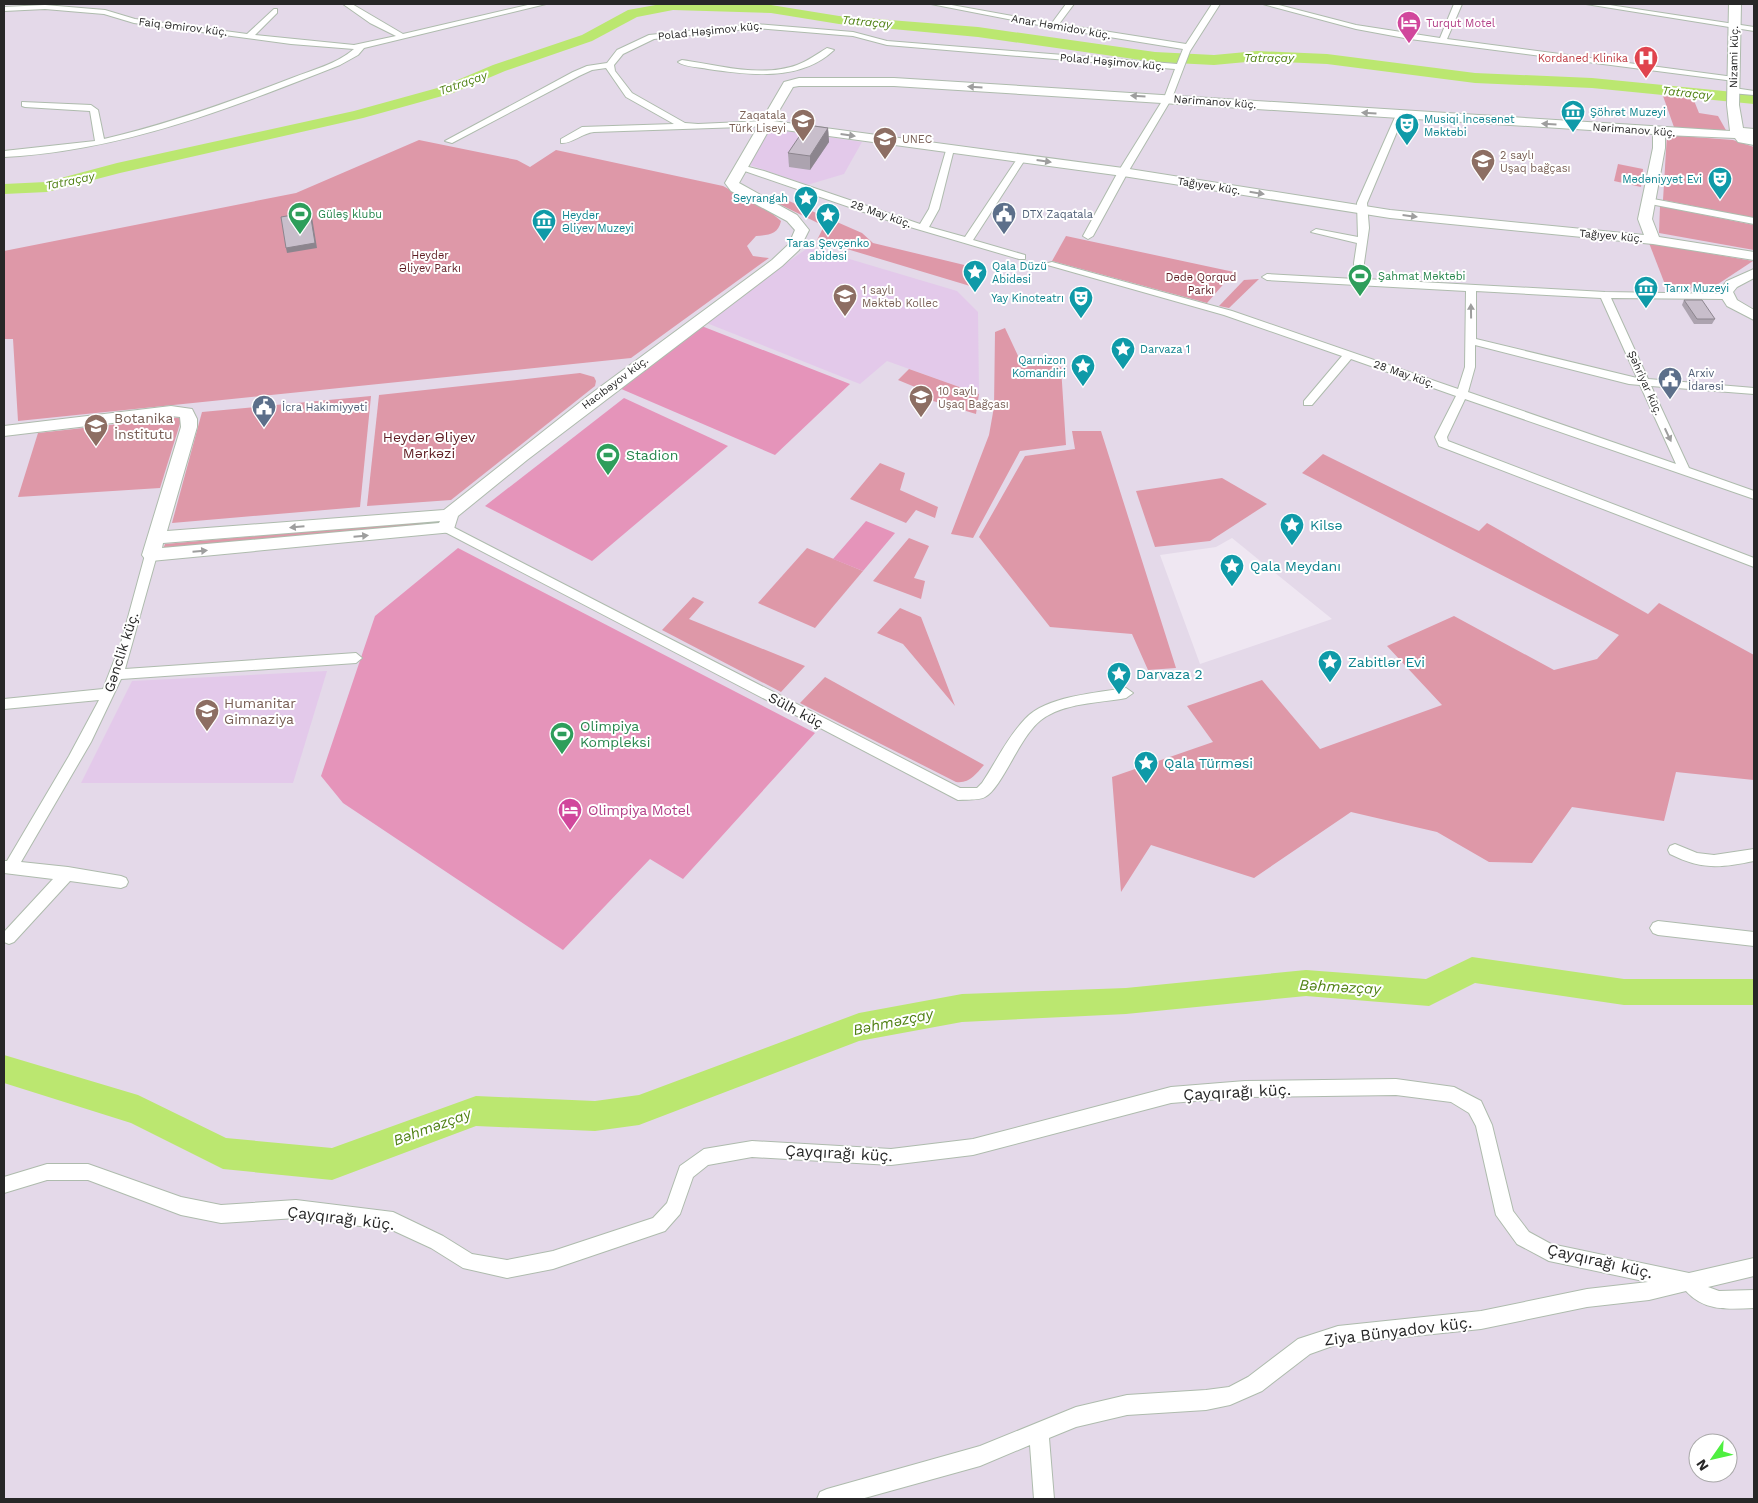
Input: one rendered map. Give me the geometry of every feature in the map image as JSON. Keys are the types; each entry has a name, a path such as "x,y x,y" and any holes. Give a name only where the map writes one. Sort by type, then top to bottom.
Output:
{"street":[{"path":"105,12 110,4"},
{"path":"347,4 373,21 402,36"},
{"path":"500,4 510,10"},
{"path":"4,154 58,150 100,142 219,109 337,63 362,46 542,4"},
{"name":"Anar Həmidov küç.","path":"935,4 963,6 1054,26 1187,49"},
{"path":"1054,26 1070,4"},
{"path":"1088,236 1122,172 1168,98 1187,49 1216,4"},
{"path":"1267,4 1365,28 1442,42 1734,85 1754,93"},
{"path":"1442,42 1458,4"},
{"path":"1590,4 1754,28"},
{"name":"Nizami küç.","path":"1735,4 1734,110 1750,137"},
{"name":"Faiq Əmirov küç.","path":"4,9 45,7 105,12 134,21 309,44 362,46"},
{"path":"250,36 274,11"},
{"name":"Polad Həşimov küç.","path":"610,65 620,52 652,37 768,25 852,34 888,44 1179,66"},
{"path":"682,62 732,69 778,72 797,68 830,50"},
{"path":"449,141 576,74 590,68 610,65 611,71 629,95 683,125"},
{"path":"741,168 784,87 793,83 778,72"},
{"name":"Nərimanov küç.","path":"793,83 894,82 1168,98 1750,137"},
{"path":"25,104 88,106 94,110 100,142"},
{"path":"1360,282 1359,270 1364,196 1400,115"},
{"path":"564,141 582,130 683,125 765,124"},
{"name":"Tağıyev küç.","path":"765,124 1122,172 1362,210 1653,240 1754,256"},
{"path":"1653,240 1645,219 1659,148 1658,131"},
{"path":"923,228 934,209 950,149"},
{"path":"967,241 1022,158"},
{"name":"Hacıbəyov küç.","path":"449,521 625,375 775,265 783,256 784,248 792,231 785,214 733,186 733,180 741,168"},
{"name":"28 May küç.","path":"741,168 761,172 923,228 1022,257"},
{"path":"1648,201 1754,221"},
{"path":"1316,232 1362,241"},
{"name":"28 May küç.","path":"1050,264 1220,311 1754,495"},
{"path":"1725,296 1727,288 1754,273"},
{"path":"1267,277 1605,295 1725,296 1754,316"},
{"path":"1471,287 1472,341 1470,367 1462,394 1441,437 1443,443 1754,563"},
{"name":"Şəhriyar küç.","path":"1605,295 1684,470"},
{"path":"1472,341 1609,377 1645,383 1754,392"},
{"path":"1308,403 1349,355"},
{"name":"Gənclik küç.","path":"4,431 171,411 186,413 189,419 189,427 116,674 108,694 78,752 7,867"},
{"path":"153,547 449,521"},
{"name":"Sülh küç","path":"449,521 958,794 980,793 987,787 1031,721 1043,713 1060,706 1126,693"},
{"path":"116,674 356,658"},
{"path":"4,704 108,694"},
{"path":"1675,850 1693,860 1715,863 1754,855"},
{"path":"7,867 68,873 121,882"},
{"path":"9,937 68,873"},
{"path":"1658,928 1754,939"},
{"name":"Çayqırağı küç.","path":"4,1185 48,1172 88,1172 181,1206 221,1214 296,1209 393,1221 437,1242 470,1262 507,1269 553,1260 659,1225 674,1208 686,1172 704,1157 752,1149 891,1157 973,1147 1172,1095 1245,1089 1396,1087 1454,1095 1475,1107 1484,1125 1505,1215 1523,1238 1549,1252 1690,1282"},
{"name":"Ziya Bünyadov küç.","path":"827,1499 980,1456 1076,1417 1127,1405 1206,1400 1230,1396 1255,1384 1305,1346 1338,1335 1481,1320 1587,1298 1649,1291 1754,1267"},
{"path":"1690,1282 1698,1293 1709,1299 1721,1301 1754,1299"},
{"path":"1039,1432 1044,1499"}],"shaded area":[{"path":"774,130 862,142 844,174 807,185 750,165 765,135"},
{"name":"1 saylı Məktəb Kollec","path":"809,247 957,291 978,312 979,394 887,361 860,384 704,322"},
{"path":"699,325 850,384 775,455 619,388"},
{"name":"Stadion","path":"624,398 728,446 592,561 485,506"},
{"path":"866,521 895,533 863,571 833,559"},
{"name":"Qala Meydanı","path":"1232,538 1332,619 1200,664 1160,555 1216,547"},
{"name":"Olimpiya Kompleksi","path":"458,548 815,733 683,879 650,859 563,950 343,803 321,776 375,616"},
{"name":"Humanitar Gimnaziya","path":"327,671 293,783 81,783 132,681"}],"green space":[{"path":"1663,96 1693,98 1699,113 1718,116 1727,132 1675,130"},
{"path":"1667,135 1733,140 1754,147 1754,218 1663,200"},
{"name":"Heydər Əliyev Parkı","path":"419,140 517,160 530,167 556,150 723,186 769,211 781,221 780,226 775,232 768,235 756,236 747,246 753,256 769,258 631,358 18,421 13,339 4,339 4,251 296,193"},
{"path":"1618,164 1643,169 1641,187 1614,181"},
{"path":"789,201 862,233 873,243 981,269 970,286 817,240 824,226 779,204"},
{"path":"1660,206 1754,225 1754,250 1659,233"},
{"name":"Dədə Qorqud Parkı","path":"1066,236 1234,272 1207,303 1052,261"},
{"path":"1649,243 1753,261 1712,288 1666,287"},
{"path":"1259,279 1229,308 1219,306 1244,280"},
{"path":"1005,328 1019,358 1061,367 1066,445 1020,451 973,538 951,534 989,435 994,407 995,332"},
{"path":"909,369 979,394 976,414 910,394 915,387 898,380"},
{"name":"Heydər Əliyev Mərkəzi","path":"580,373 594,377 596,381 595,386 451,500 367,506 379,395"},
{"path":"371,396 360,507 172,523 202,412"},
{"path":"182,417 160,488 18,497 38,433"},
{"path":"1072,431 1101,431 1176,668 1148,670 1132,634 1050,627 979,537 1025,456 1075,449"},
{"path":"1323,454 1479,531 1487,523 1648,614 1659,603 1754,655 1754,780 1676,772 1664,821 1572,807 1532,863 1489,862 1437,832 1351,812 1254,878 1151,845 1121,892 1112,777 1213,742 1187,706 1262,680 1320,749 1442,705 1387,646 1454,616 1554,670 1597,659 1619,635 1302,473"},
{"path":"880,463 905,473 900,490 938,507 935,518 916,510 906,523 850,499"},
{"path":"1222,478 1267,504 1210,541 1155,547 1136,491"},
{"path":"424,521 422,528 163,549 165,544"},
{"path":"909,538 929,546 914,578 925,581 921,599 873,581"},
{"path":"807,548 863,571 815,628 758,603"},
{"path":"693,597 704,602 689,619 805,666 781,692 662,630"},
{"path":"900,608 921,617 955,706 903,644 877,633"},
{"path":"825,677 984,765 968,780 956,782 800,703"}],"building":[{"path":"807,125 828,128 810,156 788,153"},
{"name":"Güləş klubu","path":"310,212 315,243 286,248 281,217"},
{"path":"1684,300 1702,300 1715,319 1697,319"}],"waterway":[{"name":"Tatraçay","path":"4,189 47,187 117,168 357,115 447,90 499,68 587,38 633,13 673,6 771,9 839,20 978,32 1155,57 1214,60 1257,56 1327,59 1475,78 1592,83 1754,99"},
{"name":"Bəhməzçay","path":"4,1069 138,1110 223,1153 332,1164 476,1111 595,1116 639,1110 859,1027 962,1008 1126,1001 1306,983 1429,993 1472,970 1624,992 1754,992"}],"place":[{"name":"Turqut Motel","path":"1409,44"},
{"name":"Kordaned Klinika","path":"1646,79"},
{"name":"Şöhrət Muzeyi","path":"1573,133"},
{"name":"Zaqatala Türk Liseyi","path":"803,142"},
{"name":"Musiqi İncəsənət Məktəbi","path":"1407,146"},
{"name":"UNEC","path":"885,160"},
{"name":"2 saylı Uşaq bağçası","path":"1483,182"},
{"name":"Mədəniyyət Evi","path":"1720,200"},
{"name":"Seyrangah","path":"806,219"},
{"name":"Güləş klubu","path":"300,235"},
{"name":"DTX Zaqatala","path":"1004,235"},
{"name":"Taras Şevçenko abidəsi","path":"828,236"},
{"name":"Heydər Əliyev Muzeyi","path":"544,242"},
{"name":"Qala Düzü Abidəsi","path":"975,293"},
{"name":"Şahmat Məktəbi","path":"1360,297"},
{"name":"Tarıx Muzeyi","path":"1646,309"},
{"name":"1 saylı Məktəb Kollec","path":"845,317"},
{"name":"Yay Kinoteatrı","path":"1081,319"},
{"name":"Darvaza 1","path":"1123,370"},
{"name":"Qarnizon Komandiri","path":"1083,387"},
{"name":"Arxiv İdarəsi","path":"1670,400"},
{"name":"10 saylı Uşaq Bağçası","path":"921,418"},
{"name":"İcra Hakimiyyəti","path":"264,428"},
{"name":"Botanika İnstitutu","path":"96,447"},
{"name":"Stadion","path":"608,476"},
{"name":"Kilsə","path":"1292,546"},
{"name":"Qala Meydanı","path":"1232,587"},
{"name":"Zabitlər Evi","path":"1330,683"},
{"name":"Darvaza 2","path":"1119,695"},
{"name":"Humanitar Gimnaziya","path":"207,732"},
{"name":"Olimpiya Kompleksi","path":"562,755"},
{"name":"Qala Türməsi","path":"1146,784"},
{"name":"Olimpiya Motel","path":"570,831"}]}
